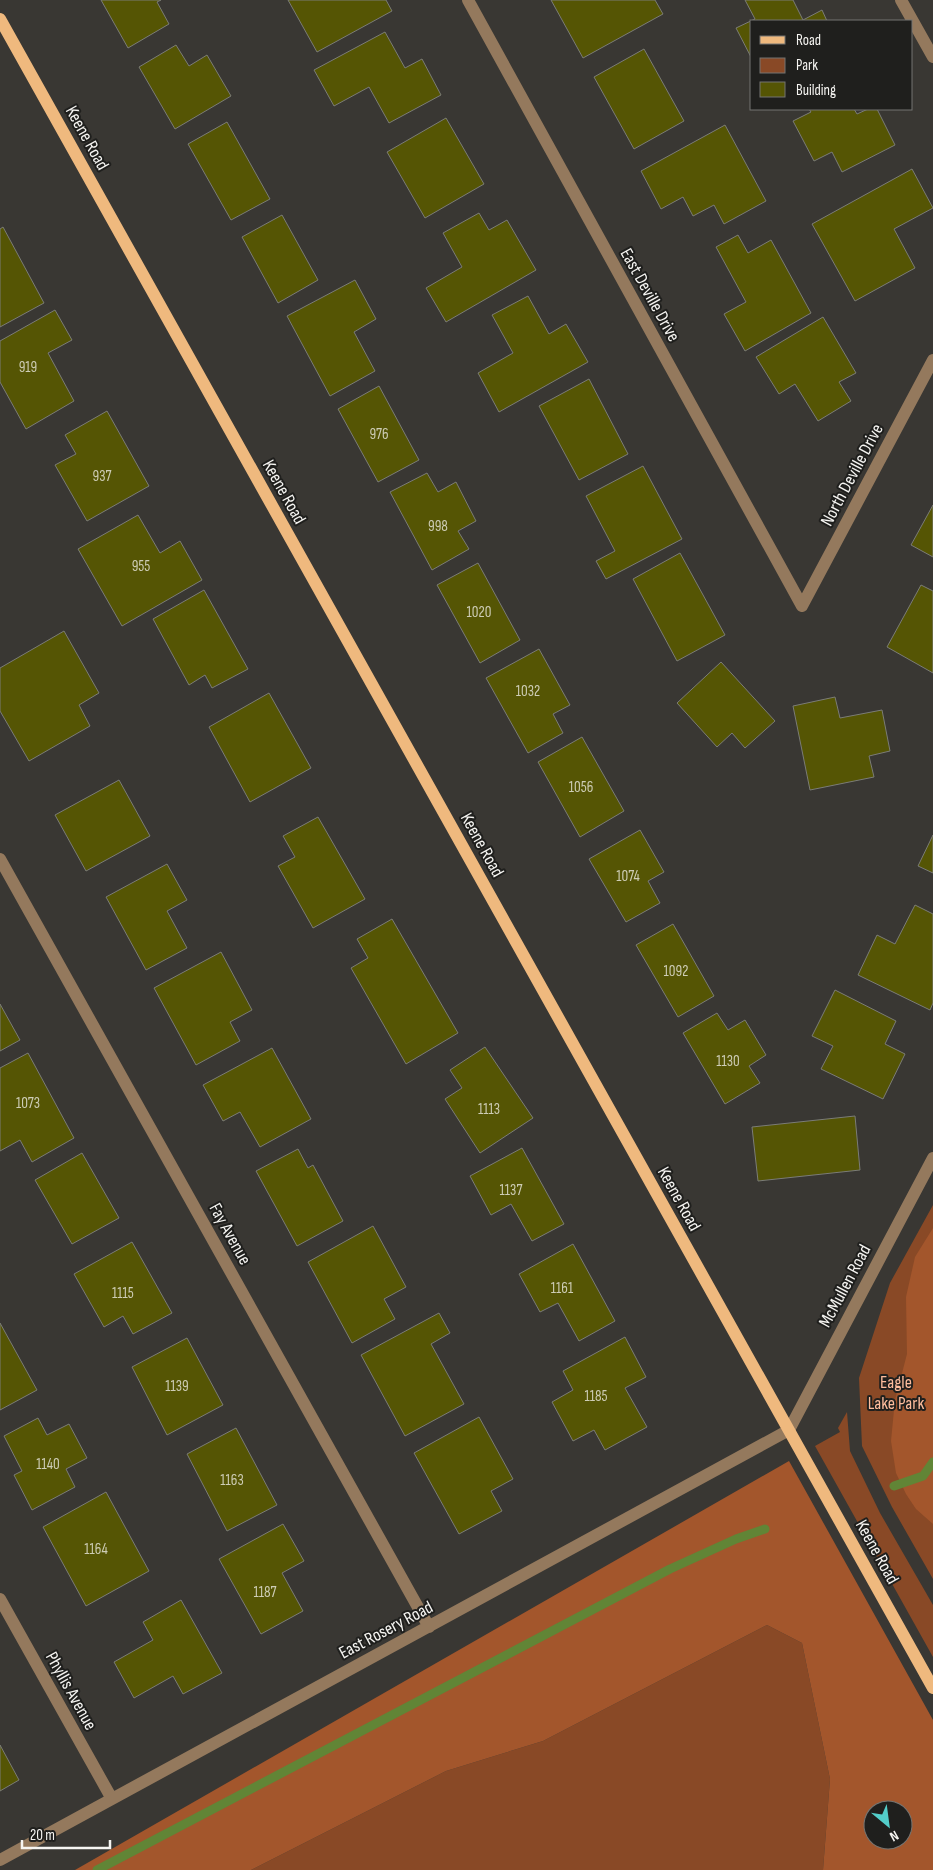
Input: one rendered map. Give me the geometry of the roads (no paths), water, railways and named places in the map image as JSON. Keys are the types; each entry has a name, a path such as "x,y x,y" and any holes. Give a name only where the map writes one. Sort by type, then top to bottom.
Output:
{"main road":[{"name":"Keene Road","path":"0,21 933,1688"}],"street":[{"name":"East Deville Drive","path":"468,0 802,606"},
{"path":"902,0 913,20"},
{"path":"913,20 933,57"},
{"name":"North Deville Drive","path":"802,606 933,360"},
{"name":"Fay Avenue","path":"0,859 429,1627"},
{"name":"McMullen Road","path":"789,1430 933,1158"},
{"name":"East Rosery Road","path":"0,1860 789,1430"},
{"name":"Phyllis Avenue","path":"0,1600 112,1799"}],"waterway":[{"path":"894,1486 923,1476 933,1462"},
{"path":"97,1870 670,1569 736,1539 765,1529"}],"park label":[{"name":"Eagle Lake Park","path":"896,1392"}]}
